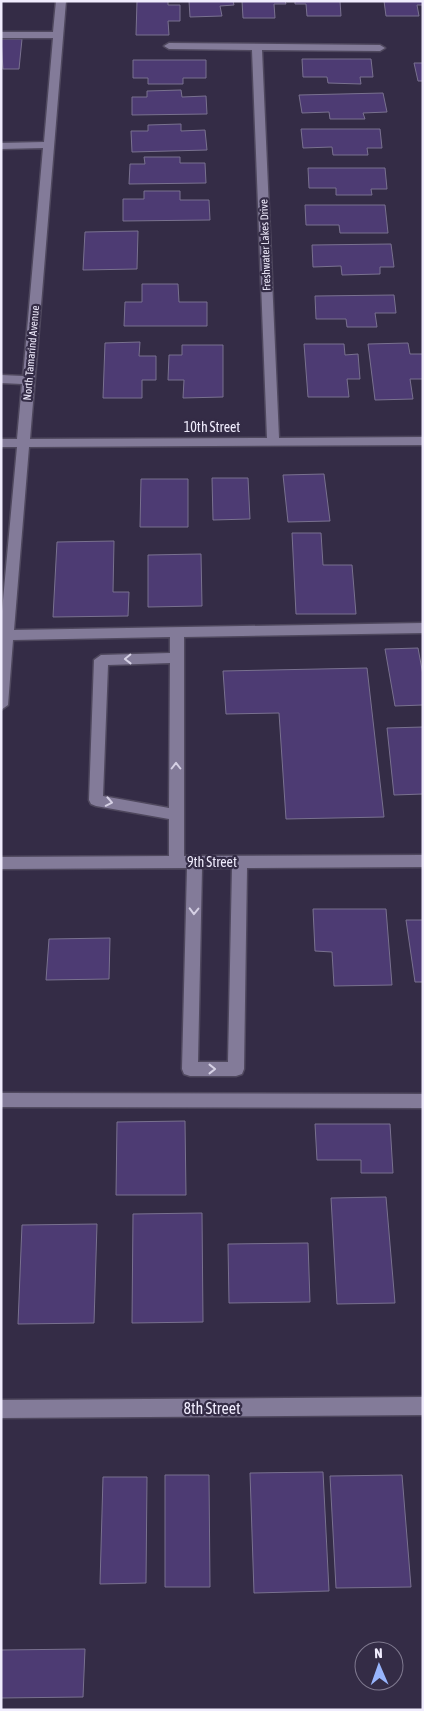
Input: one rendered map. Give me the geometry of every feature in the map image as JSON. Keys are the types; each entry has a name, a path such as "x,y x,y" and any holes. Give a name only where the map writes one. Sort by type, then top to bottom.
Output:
{"street":[{"name":"North Tamarind Avenue","path":"1,705 4,635 29,380 61,1"},
{"path":"1,35 58,35"},
{"path":"169,46 380,48"},
{"name":"Freshwater Lakes Drive","path":"257,48 273,442"},
{"path":"1,146 49,146"},
{"path":"1,379 29,380"},
{"name":"10th Street","path":"1,443 423,441"},
{"path":"4,635 423,628"},
{"path":"176,862 177,632"},
{"path":"176,815 96,800 101,660 177,658"},
{"name":"9th Street","path":"1,863 423,861"},
{"path":"195,862 190,1069 236,1069 240,862"},
{"path":"1,1100 423,1101"},
{"name":"8th Street","path":"1,1409 423,1406"}],"building":[{"path":"137,1 168,1 168,5 180,5 180,21 168,21 169,35 136,35"},
{"path":"189,1 233,1 234,5 220,6 222,16 190,17"},
{"path":"242,1 285,1 286,4 274,4 275,18 243,18"},
{"path":"295,1 340,1 341,16 307,16 306,4 295,4"},
{"path":"384,1 423,1 423,5 417,5 419,16 386,16"},
{"path":"1,39 22,39 19,69 3,69"},
{"path":"302,59 371,59 373,77 360,77 361,84 328,83 327,77 303,77"},
{"path":"133,60 206,60 206,78 183,78 183,84 148,84 148,78 133,78"},
{"path":"414,63 423,63 423,81 418,81"},
{"path":"181,90 182,97 206,96 207,114 132,115 132,97 147,97 147,91"},
{"path":"383,93 387,112 363,113 365,119 330,119 329,112 302,113 299,95"},
{"path":"181,124 181,131 205,130 207,150 132,152 131,131 148,131 148,125"},
{"path":"301,129 380,129 382,148 367,148 368,155 333,155 332,147 303,148"},
{"path":"144,157 180,157 180,163 205,163 206,183 129,184 130,164 145,164"},
{"path":"308,168 385,168 387,189 371,189 372,195 336,195 336,188 309,188"},
{"path":"144,191 180,191 180,200 209,200 210,220 123,221 123,199 144,199"},
{"path":"305,205 385,205 388,233 340,233 339,225 306,225"},
{"path":"138,231 137,269 83,270 85,232"},
{"path":"391,244 394,267 380,267 380,274 342,275 341,266 313,267 312,245"},
{"path":"142,284 178,284 179,302 207,302 207,326 124,326 125,302 142,302"},
{"path":"394,295 396,313 375,313 377,327 347,327 346,319 316,319 315,296"},
{"path":"140,342 139,356 156,356 156,380 142,380 142,398 103,398 105,343"},
{"path":"408,343 410,354 423,354 423,379 410,379 413,399 375,400 368,344"},
{"path":"304,344 344,344 345,355 358,354 360,379 347,379 349,397 308,397"},
{"path":"182,345 223,345 223,397 183,398 184,380 168,380 169,355 182,355"},
{"path":"324,474 330,521 288,522 283,475"},
{"path":"212,478 248,478 250,519 213,520"},
{"path":"141,479 188,479 188,527 140,527"},
{"path":"292,533 321,533 323,565 352,565 356,614 296,614"},
{"path":"114,541 113,592 129,592 128,616 53,617 57,542"},
{"path":"201,554 202,606 148,607 148,555"},
{"path":"418,648 423,675 423,705 395,706 385,649"},
{"path":"367,668 384,817 286,819 279,713 226,714 223,671"},
{"path":"423,727 423,794 394,795 387,728"},
{"path":"313,909 386,909 392,985 334,986 332,952 315,951"},
{"path":"406,920 423,920 423,982 415,982"},
{"path":"110,938 109,979 46,980 49,939"},
{"path":"185,1121 186,1195 116,1195 117,1122"},
{"path":"315,1124 390,1124 393,1173 361,1173 361,1160 317,1160"},
{"path":"386,1197 395,1303 337,1304 331,1198"},
{"path":"202,1213 203,1322 132,1323 133,1214"},
{"path":"97,1224 94,1323 18,1324 22,1225"},
{"path":"308,1243 310,1302 229,1303 228,1244"},
{"path":"323,1472 329,1591 254,1593 250,1473"},
{"path":"165,1475 209,1475 210,1587 165,1587"},
{"path":"402,1475 411,1587 336,1588 330,1476"},
{"path":"103,1477 147,1477 146,1583 100,1584"},
{"path":"85,1649 83,1697 1,1698 1,1650"}]}
